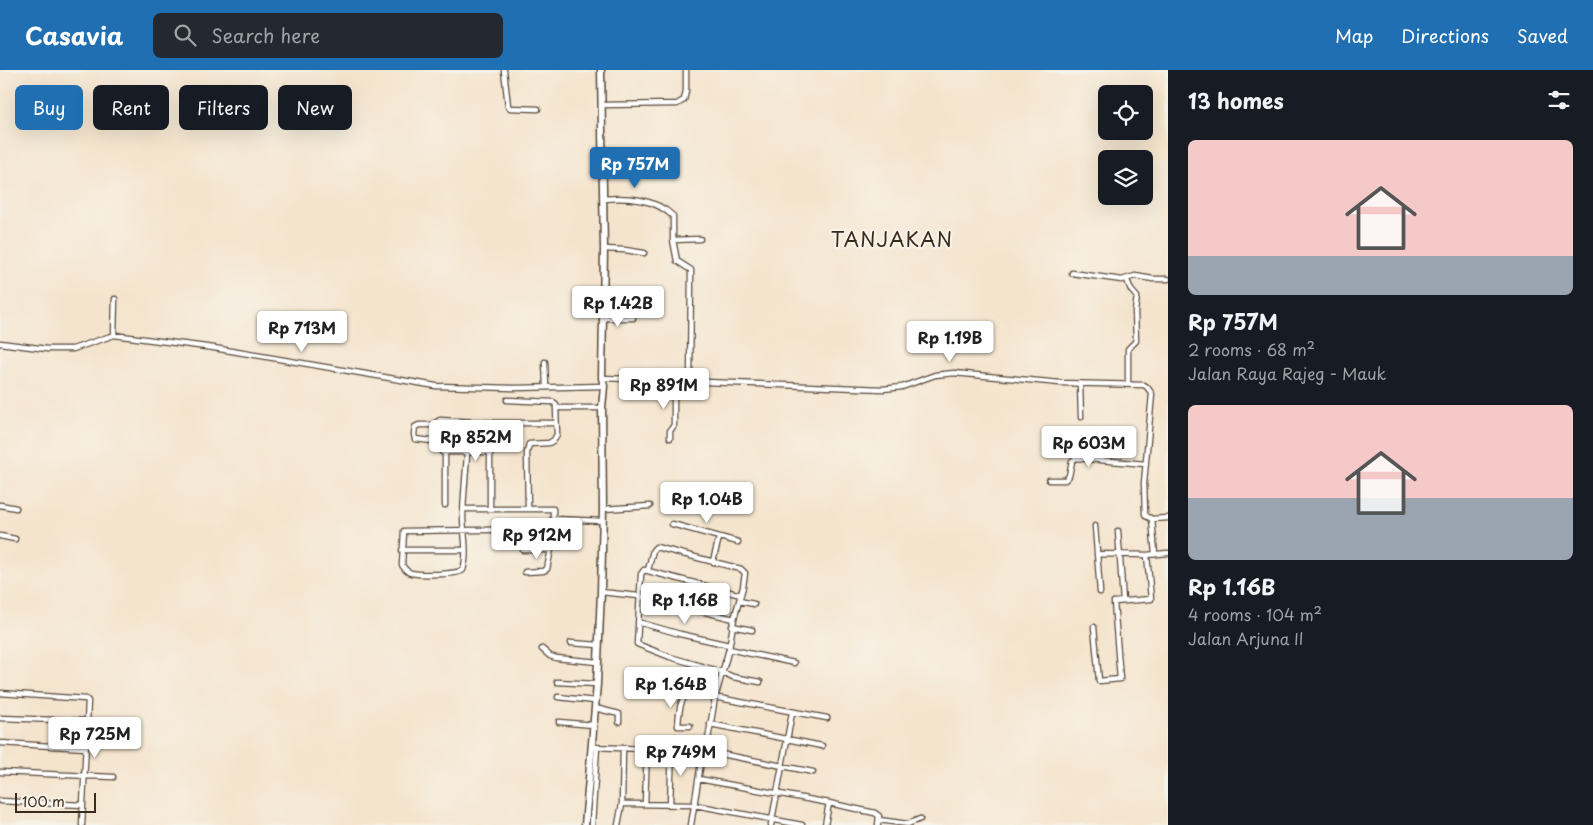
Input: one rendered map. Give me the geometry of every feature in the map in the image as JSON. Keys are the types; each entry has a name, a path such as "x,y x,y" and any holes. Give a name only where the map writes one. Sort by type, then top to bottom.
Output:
{"main road":[{"path":"585,825 594,747 593,726 599,645 603,521 602,408 604,386 602,378 604,249 601,70"}],"street":[{"path":"504,70 508,106 510,108 538,109"},
{"path":"601,105 677,104 684,100 686,70"},
{"path":"603,199 633,198 663,208 673,216 673,240 677,260 691,270 690,383"},
{"path":"673,240 700,239"},
{"path":"604,249 644,253"},
{"path":"1072,272 1127,280 1135,276 1153,279 1168,278"},
{"path":"1127,280 1131,290 1137,297 1135,311 1136,340 1128,349 1128,385"},
{"path":"114,299 114,335"},
{"path":"603,318 633,318"},
{"path":"0,343 47,349 73,349 114,335 206,347 436,386 514,388 604,386"},
{"path":"545,362 546,386"},
{"path":"602,378 690,383 758,383 883,389 902,387 935,375 954,373 1080,384 1144,385 1148,387 1152,394 1144,483 1145,514 1152,519 1168,518"},
{"path":"670,438 670,431 674,425 674,382"},
{"path":"1080,384 1080,417"},
{"path":"507,400 553,402 556,404 557,434 554,440 548,443 532,443 528,446 528,508"},
{"path":"556,408 602,408"},
{"path":"490,452 446,453 441,451 440,444 415,439 415,427 432,424 440,420 492,423 556,422"},
{"path":"490,509 492,423"},
{"path":"445,505 446,453"},
{"path":"468,453 464,509 464,531 465,550 464,566 460,572 417,574 407,572 402,565 404,531 464,531 553,529"},
{"path":"1049,480 1065,480 1069,476 1072,461 1076,458 1146,464"},
{"path":"0,505 16,508"},
{"path":"603,509 650,506"},
{"path":"464,509 553,509 554,520 551,550 546,571 525,572"},
{"path":"1152,519 1155,554"},
{"path":"554,520 603,521"},
{"path":"672,524 738,542"},
{"path":"1095,526 1100,592"},
{"path":"1118,532 1123,601"},
{"path":"0,536 15,539"},
{"path":"712,561 719,538"},
{"path":"648,570 653,550 656,548 741,568 744,571 745,578 732,626 729,647 715,698 704,750 691,825"},
{"path":"402,550 465,550"},
{"path":"523,550 551,550"},
{"path":"1097,554 1147,555 1168,552"},
{"path":"1094,627 1099,681 1120,679 1114,602 1151,599 1147,555"},
{"path":"741,595 648,570 642,572 637,641 639,646 670,658 722,672 733,677 760,682"},
{"path":"601,592 639,596 734,619"},
{"path":"739,601 754,604"},
{"path":"638,622 729,647 794,662"},
{"path":"732,626 752,630"},
{"path":"571,643 599,645"},
{"path":"542,649 550,656 556,658 598,662"},
{"path":"557,682 597,684"},
{"path":"0,692 86,698 88,704 82,825"},
{"path":"690,726 678,726 684,697 692,694 827,718"},
{"path":"558,697 595,704 619,714 619,722"},
{"path":"771,825 792,713"},
{"path":"0,718 87,721"},
{"path":"559,722 593,726"},
{"path":"710,724 822,746"},
{"path":"0,743 86,748"},
{"path":"592,825 594,747 704,750 814,772"},
{"path":"618,825 622,804 623,748"},
{"path":"646,804 647,748"},
{"path":"670,804 672,748"},
{"path":"0,772 113,777"},
{"path":"699,779 829,802 876,813 879,816 878,823 908,824 920,819"},
{"path":"0,801 83,805"},
{"path":"825,825 829,802"},
{"path":"622,804 695,805 802,825"}],"district":[{"name":"TANJAKAN","path":"892,240"}]}
